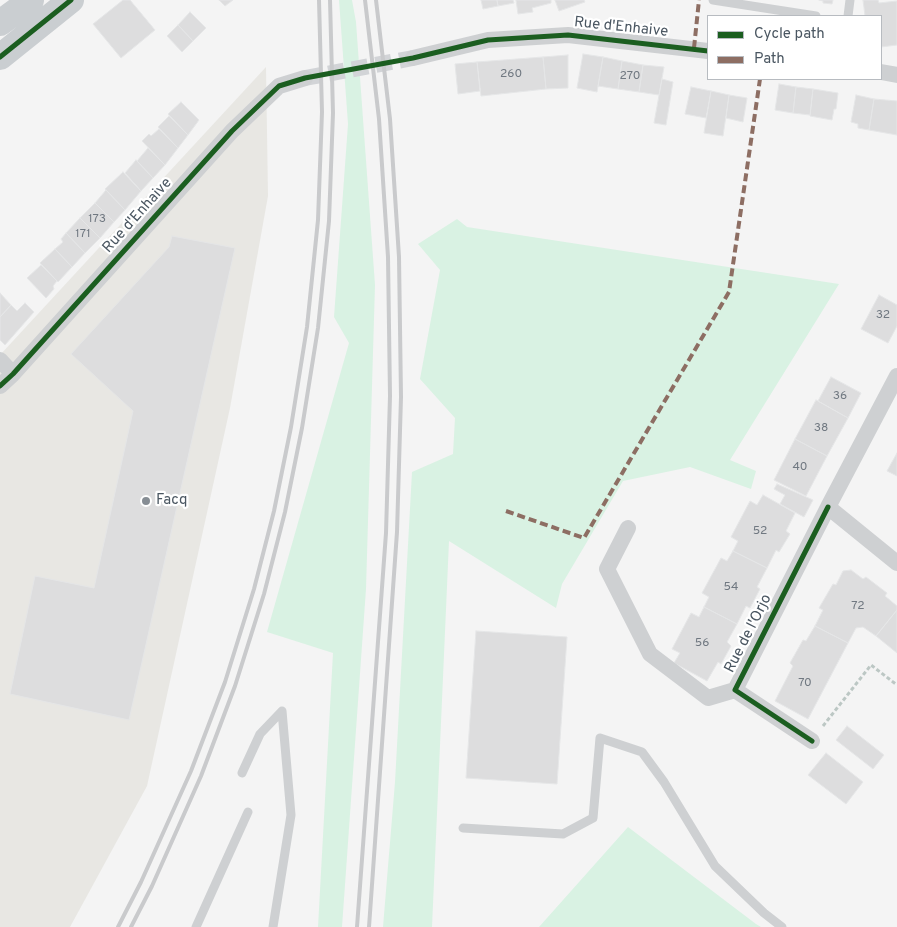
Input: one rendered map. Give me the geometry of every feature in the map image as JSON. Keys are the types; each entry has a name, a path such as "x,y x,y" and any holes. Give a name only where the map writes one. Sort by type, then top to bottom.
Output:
{"main road":[{"path":"0,23 31,0"},
{"path":"0,57 71,0"}],"street":[{"name":"Rue d'Enhaive","path":"413,58 488,40 568,35 707,50"},
{"path":"882,72 897,75"},
{"name":"Rue d'Enhaive","path":"0,386 13,374 232,131 279,86 305,78"},
{"path":"0,360 13,374"},
{"name":"Rue de l'Orjo","path":"628,528 607,569 650,654 708,698 735,690 897,376"},
{"path":"828,507 897,563"},
{"name":"Rue de l'Orjo","path":"735,690 812,740"}],"lane":[{"path":"0,23 19,0"},
{"path":"714,0 810,15"},
{"path":"848,15 850,0"},
{"path":"242,773 260,734 282,711 291,815 272,926"},
{"path":"463,828 563,834 593,818 600,738 642,752 664,782 715,866 764,913 782,927"},
{"path":"196,927 248,812"}],"path":[{"path":"812,740 871,665 897,685"}],"shaded area":[{"path":"266,67 268,196 230,408 147,786 70,927 0,927 0,355"}],"green space":[{"path":"339,0 352,0 356,22 375,285 366,589 342,927 318,927 333,653 267,632 349,343 334,317 348,124"},
{"path":"457,219 467,227 839,284 730,460 756,471 751,489 690,467 623,481 562,584 556,608 449,541 432,927 383,927 395,782 412,472 453,454 455,418 420,379 440,270 418,244"},
{"path":"628,827 756,924 761,927 539,927"}],"building":[{"path":"123,0 130,0 155,30 121,58 93,24"},
{"path":"219,0 233,0 225,6"},
{"path":"481,0 497,0 498,6 483,9"},
{"path":"497,0 513,0 514,3 498,6"},
{"path":"516,0 551,0 551,3 532,8 533,12 518,14"},
{"path":"555,0 584,0 585,2 559,11"},
{"path":"819,0 833,0 832,4 823,3 823,1"},
{"path":"863,0 878,0 879,3 897,1 897,45 882,47 882,15 865,15"},
{"path":"190,12 206,28 193,41 178,25"},
{"path":"178,25 193,41 182,52 167,36"},
{"path":"583,54 603,57 597,92 577,88"},
{"path":"568,55 568,88 546,89 543,57"},
{"path":"543,57 546,89 481,96 477,62"},
{"path":"603,57 622,61 618,89 598,86"},
{"path":"622,61 643,65 639,92 618,89"},
{"path":"477,62 480,91 458,94 455,64"},
{"path":"643,65 664,67 659,95 639,92"},
{"path":"662,79 673,82 666,125 654,123"},
{"path":"779,84 796,87 793,113 775,110"},
{"path":"691,87 711,91 706,118 685,114"},
{"path":"796,87 813,89 810,115 793,113"},
{"path":"813,89 838,93 836,109 834,109 832,120 810,116"},
{"path":"711,91 729,95 723,136 704,133"},
{"path":"729,95 747,98 743,122 726,118"},
{"path":"856,95 874,99 869,130 858,128 858,124 851,122"},
{"path":"874,99 897,101 897,135 869,130"},
{"path":"181,102 199,120 188,135 168,114"},
{"path":"169,116 188,135 178,148 158,127"},
{"path":"159,129 178,148 165,165 142,141 149,134 151,136"},
{"path":"148,148 165,165 153,178 137,161"},
{"path":"136,160 153,178 141,191 125,173"},
{"path":"123,172 141,191 125,210 105,189"},
{"path":"106,190 125,210 114,222 95,203"},
{"path":"95,203 114,222 100,238 80,218"},
{"path":"80,218 100,238 85,253 66,233"},
{"path":"66,233 85,253 72,267 55,249 63,242 61,239"},
{"name":"Facq","path":"172,236 235,248 129,720 10,694 35,576 94,588 133,411 71,354 169,247"},
{"path":"55,249 72,267 58,282 40,263"},
{"path":"41,265 57,281 53,286 54,289 46,298 27,278"},
{"path":"0,293 11,305 0,317"},
{"path":"879,295 897,305 897,326 888,343 861,329"},
{"path":"25,303 34,312 5,345 0,340 0,317 11,305 17,311"},
{"path":"831,377 861,393 848,418 818,401"},
{"path":"816,400 848,418 827,456 795,439"},
{"path":"795,439 827,456 806,496 774,480"},
{"path":"897,453 897,476 887,471"},
{"path":"777,484 813,500 804,517 780,504 785,495 774,489"},
{"path":"763,495 795,513 786,531 790,534 779,552 776,550 767,568 733,551 738,541 731,537 750,501 757,505"},
{"path":"733,551 767,568 757,587 760,589 750,608 746,606 737,624 704,607 709,597 702,593 721,558 727,561"},
{"path":"851,570 863,579 866,577 887,593 885,596 897,606 897,610 876,636 863,627 856,628 848,643 815,626 823,610 819,608 833,584 836,585 843,571"},
{"path":"704,607 737,624 727,642 731,646 721,664 718,662 707,681 674,663 680,653 672,649 691,613 699,617"},
{"path":"897,610 897,653 876,636"},
{"path":"815,626 848,643 808,719 775,701 793,666 790,663 803,640 806,641"},
{"path":"476,631 567,637 557,784 466,778"},
{"path":"847,726 884,755 873,769 836,740"},
{"path":"826,753 863,782 846,804 808,775"}],"tunnel":[{"path":"305,78 413,58"}],"railway":[{"path":"118,927 141,882 191,771 225,682 254,589 274,511 291,427 307,327 318,220 322,112 319,0"},
{"path":"131,927 152,886 201,776 235,686 264,594 285,512 302,428 318,328 329,221 333,113 330,0"},
{"path":"357,927 386,533 390,396 388,257 379,119 365,0"},
{"path":"369,927 397,532 401,397 399,257 390,119 376,0"}],"marked path":[{"path":"694,48 699,0"},
{"path":"506,511 584,538 729,292 760,80"}],"cycle path":[{"path":"0,57 71,0"},
{"path":"0,386 13,374 232,131 279,86 305,78 413,58 488,40 568,35 707,51"},
{"path":"812,741 735,690 828,507"}],"place":[{"name":"Facq","path":"146,501"}]}
